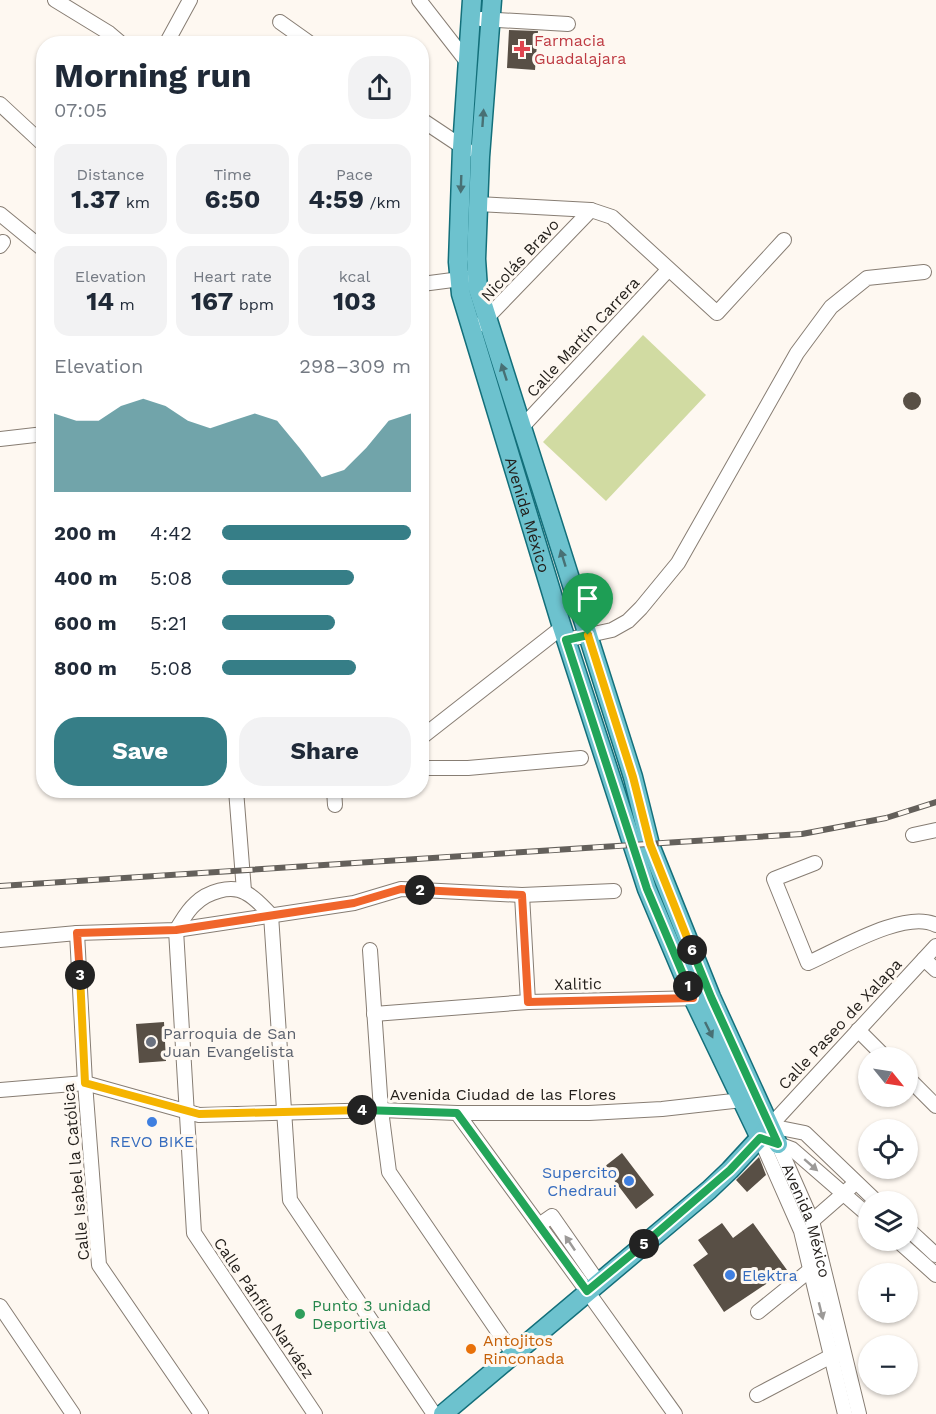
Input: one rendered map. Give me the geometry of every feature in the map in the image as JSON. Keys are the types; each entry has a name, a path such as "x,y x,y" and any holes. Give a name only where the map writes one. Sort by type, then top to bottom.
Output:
{"main road":[{"name":"Avenida México","path":"468,278 478,204 492,0"},
{"name":"Avenida México","path":"472,9 462,148 468,278 561,636 647,889 702,997 765,1132 778,1144"},
{"name":"Avenida México","path":"480,326 522,427 633,777 650,844 702,997"},
{"path":"611,781 633,777"},
{"path":"443,1414 709,1190 765,1132"}],"street":[{"path":"55,0 72,4 113,36"},
{"path":"170,36 190,0"},
{"path":"419,0 468,63"},
{"path":"472,9 490,19 568,24"},
{"path":"280,22 300,36"},
{"path":"0,104 36,137"},
{"path":"429,125 462,148 480,157"},
{"path":"478,204 591,210 612,217 717,313 784,240"},
{"name":"Nicolás Bravo","path":"480,326 591,210"},
{"path":"0,214 36,243"},
{"name":"Calle Martín Carrera","path":"522,427 668,270"},
{"path":"429,732 561,636 588,635 612,630 628,621 678,562 797,353 831,308 867,278 924,272"},
{"path":"429,283 468,278"},
{"path":"0,439 36,435"},
{"path":"429,768 468,768 581,758"},
{"path":"237,798 244,891"},
{"path":"335,798 335,805"},
{"path":"913,835 936,830"},
{"path":"815,863 774,879 808,963 889,926 921,920 936,925"},
{"path":"0,940 77,933 176,930 354,903 401,889 522,895 614,891"},
{"path":"176,930 188,911 204,896 220,890 244,891 271,915 290,1200 434,1414"},
{"path":"522,895 528,1002"},
{"name":"Calle Pánfilo Narváez","path":"176,930 194,1233 315,1414"},
{"name":"Calle Isabel la Católica","path":"77,933 85,1083 99,1265 201,1414"},
{"name":"Calle Paseo de Xalapa","path":"765,1132 936,946"},
{"path":"370,950 381,1110 388,1172 514,1355"},
{"path":"924,959 936,970"},
{"name":"Xalitic","path":"374,1014 528,1002 702,997"},
{"path":"858,1030 875,1047"},
{"name":"Avenida Ciudad de las Flores","path":"0,1090 85,1083 187,1113 199,1114 381,1110 457,1113 599,1112 662,1109 750,1099"},
{"path":"918,1088 936,1106"},
{"path":"457,1113 539,1225 552,1216 593,1286 675,1414"},
{"path":"765,1132 805,1133 865,1191"},
{"name":"Avenida México","path":"765,1132 796,1219 810,1270 859,1414"},
{"path":"778,1144 792,1149 858,1206"},
{"name":"Avenida México","path":"778,1144 812,1221 838,1353 845,1414"},
{"path":"812,1221 856,1183"},
{"path":"918,1238 936,1255"},
{"path":"909,1251 936,1275"},
{"path":"758,1312 810,1270"},
{"path":"0,1306 73,1414"},
{"path":"757,1395 838,1353"}],"green space":[{"path":"643,335 706,395 606,501 543,442"}],"building":[{"name":"Farmacia Guadalajara","path":"509,30 538,31 535,70 507,68"},
{"path":"908,392 916,392 921,397 919,408 908,410 903,405 903,397"},
{"name":"Parroquia de San Juan Evangelista","path":"164,1022 166,1061 139,1063 136,1024"},
{"name":"Supercito Chedraui","path":"622,1153 654,1195 636,1209 604,1167"},
{"path":"759,1157 766,1175 747,1192 736,1180"},
{"name":"Elektra","path":"722,1223 733,1238 753,1223 787,1270 724,1312 693,1265 708,1254 698,1240"}],"railway":[{"path":"0,886 802,834 886,818 936,802"}],"place":[{"name":"Farmacia Guadalajara","path":"522,49"},
{"name":"Parroquia de San Juan Evangelista","path":"151,1042"},
{"name":"REVO BIKE","path":"152,1122"},
{"name":"Supercito Chedraui","path":"629,1181"},
{"name":"Elektra","path":"730,1275"},
{"name":"Punto 3 unidad Deportiva","path":"300,1314"},
{"name":"Antojitos Rinconada","path":"471,1349"}],"route":[{"path":"588,635 633,777 650,844 711,997 778,1144 760,1138 709,1190 587,1291 457,1113 381,1110 199,1114 187,1113 85,1083 77,933 176,930 354,903 401,889 522,895 528,1002 693,998 647,889 566,640 588,635"}]}
